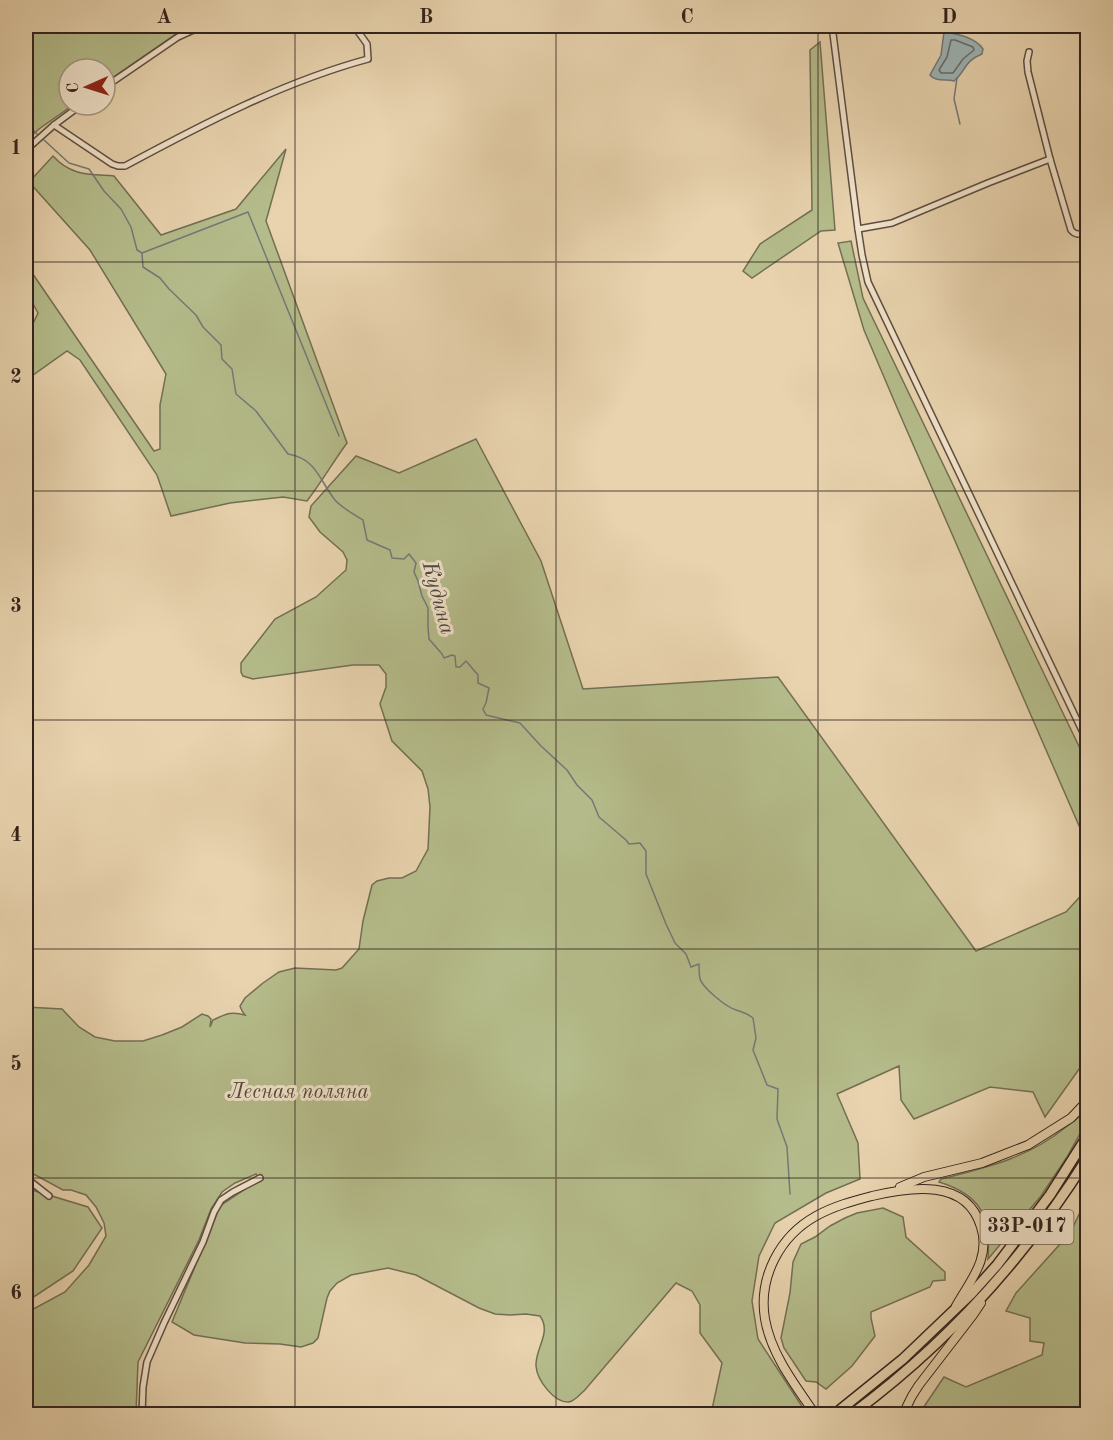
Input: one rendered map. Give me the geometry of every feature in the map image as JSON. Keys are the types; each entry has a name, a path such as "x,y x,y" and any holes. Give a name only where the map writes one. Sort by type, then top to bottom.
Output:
{"highway":[{"name":"33Р-017","path":"838,1413 903,1359 971,1294 1026,1228 1061,1179 1088,1135"},
{"name":"33Р-017","path":"852,1414 908,1370 986,1295 1043,1224 1088,1157"}],"main road":[{"path":"815,1414 785,1369 771,1342 767,1328 764,1308 765,1285 771,1264 783,1243 809,1220 845,1203 888,1192 924,1177 982,1163 1028,1145 1071,1118 1088,1100"},
{"path":"888,1192 926,1188 946,1191 969,1206 978,1219 983,1233 982,1258 974,1277 954,1310"},
{"path":"903,1414 919,1385 986,1295"}],"street":[{"path":"117,79 178,37 202,26"},
{"path":"54,125 112,164 125,166 174,139 282,88 368,59 367,44 354,26"},
{"path":"832,26 858,229 868,282 1088,743"},
{"path":"1029,52 1028,72 1071,230 1078,235 1088,232"},
{"path":"26,150 65,117"},
{"path":"858,229 892,223 1050,159"},
{"path":"26,1178 49,1196"},
{"path":"142,1414 147,1362 203,1242 214,1212 221,1200 260,1178"}],"green space":[{"path":"26,26 195,26 176,34 117,75 117,57 57,57 57,116 26,141"},
{"path":"820,42 835,230 821,231 752,278 743,271 760,244 812,210 810,50"},
{"path":"286,149 266,221 347,443 307,501 283,497 230,503 171,516 157,475 80,360 67,351 26,380 28,334 38,313 26,291 26,264 154,451 160,449 160,405 166,374 90,250 29,182 53,156 74,171 114,176 161,235 236,209"},
{"path":"851,241 863,298 1087,763 1087,844 864,330 838,243"},
{"name":"Лесная поляна","path":"476,439 541,561 583,689 778,677 976,951 1066,912 1087,889 1087,1058 1045,1117 1033,1092 990,1087 914,1119 901,1100 899,1066 837,1094 858,1143 860,1179 826,1193 775,1223 759,1256 752,1301 758,1339 807,1414 711,1414 722,1363 700,1333 700,1305 692,1291 676,1283 584,1391 569,1402 552,1395 539,1378 536,1359 544,1335 540,1316 495,1314 416,1275 388,1268 351,1275 337,1283 327,1298 318,1338 313,1343 301,1347 245,1343 194,1335 172,1322 220,1206 261,1181 256,1174 235,1183 222,1192 211,1209 199,1240 138,1362 136,1414 26,1414 26,1313 65,1292 89,1265 106,1236 104,1223 96,1207 86,1195 63,1190 26,1170 26,1007 62,1009 79,1027 95,1037 115,1041 143,1041 182,1027 202,1014 211,1019 210,1027 213,1020 225,1015 236,1013 245,1015 240,1006 245,998 279,972 295,968 336,970 342,968 359,949 372,885 389,878 402,878 416,871 428,849 430,807 428,789 422,771 392,741 380,704 386,687 386,674 379,665 353,665 253,679 243,676 241,663 275,619 316,597 346,570 347,560 343,552 320,532 309,517 311,506 356,456 399,473"},
{"path":"1087,1109 1087,1121 1067,1157 1041,1196 988,1259 988,1231 980,1209 965,1193 939,1182 941,1179 1007,1160 1037,1147 1052,1138"},
{"path":"26,1183 32,1190 88,1207 102,1228 73,1271 26,1302"},
{"path":"1087,1198 1087,1414 919,1414 944,1377 966,1387 1042,1355 1044,1343 1030,1341 1030,1318 1006,1311 1016,1293 1070,1233"},
{"path":"883,1208 903,1217 906,1237 945,1272 945,1280 933,1281 930,1287 871,1312 875,1336 852,1366 826,1389 816,1382 806,1381 784,1348 781,1338 790,1293 793,1262 801,1244 830,1226 857,1213"}],"water":[{"path":"944,32 971,39 983,49 982,54 968,63 954,81 938,79 930,75 941,55"}],"waterway":[{"path":"970,32 973,26"},
{"path":"957,78 954,99 960,124"},
{"name":"Кудина","path":"26,125 37,134"},
{"name":"Кудина","path":"44,140 69,163 89,169 104,191 121,209 131,227 137,250 142,253 143,267 160,278 221,345 222,359 232,369 236,394 256,411 288,454 305,460 311,465 335,500 363,520 367,540 390,550 392,558 404,559 409,554 416,563 414,572 428,608 429,639 444,658 455,656 456,667 460,667 466,661 478,675 478,683 489,688 483,709 486,715 520,723 567,770 577,785 592,800 599,817 629,844 640,843 646,851 646,874 675,943 686,954 691,967 699,964 700,979 710,992 727,1005 753,1018 756,1038 753,1050 767,1085 778,1089 777,1119 787,1147 790,1194"},
{"path":"142,253 248,212 339,436"}]}
